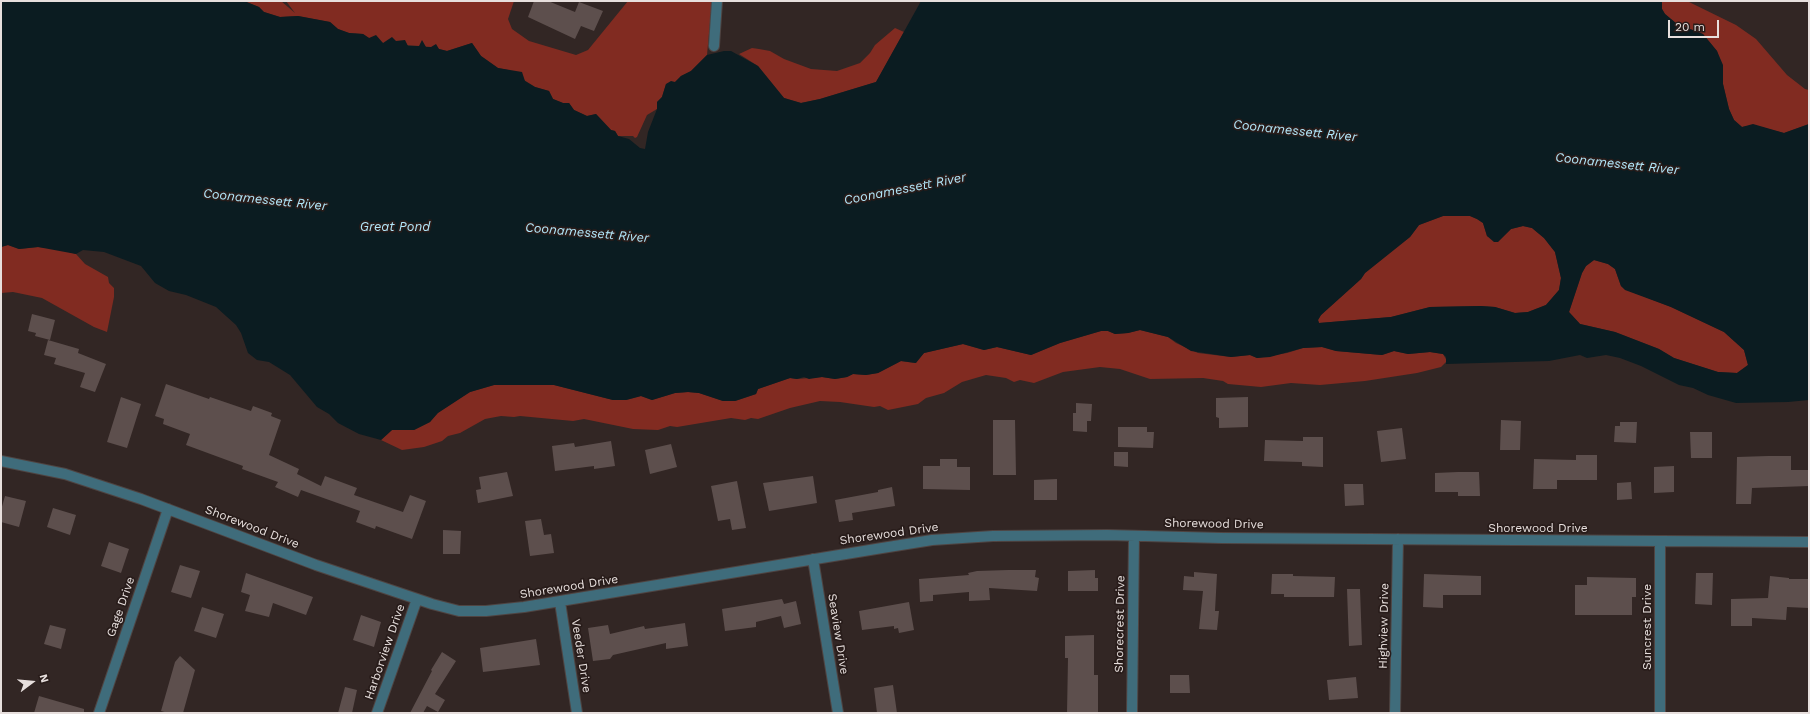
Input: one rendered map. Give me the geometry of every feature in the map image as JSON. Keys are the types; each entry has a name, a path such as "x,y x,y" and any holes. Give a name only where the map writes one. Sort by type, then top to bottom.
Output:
{"street":[{"path":"714,46 717,1"},
{"name":"Shorewood Drive","path":"1,461 65,474 168,509 316,565 417,599 459,611 486,612 560,602 932,540 978,537 1134,536 1398,540 1809,542"},
{"name":"Gage Drive","path":"99,713 168,509"},
{"name":"Shorecrest Drive","path":"1132,713 1134,536"},
{"name":"Highview Drive","path":"1395,713 1398,540"},
{"name":"Suncrest Drive","path":"1660,541 1660,713"},
{"name":"Seaview Drive","path":"813,559 838,713"},
{"name":"Harborview Drive","path":"377,713 417,599"},
{"name":"Veeder Drive","path":"560,602 577,713"}],"shaded area":[{"path":"244,1 281,1 295,13 286,1 514,1 508,19 512,29 529,41 576,55 588,50 628,1 712,1 707,55 691,71 681,76 675,82 666,84 662,97 657,102 657,109 647,115 637,137 635,138 633,136 618,136 615,131 611,130 596,114 587,116 574,110 569,103 563,103 553,99 549,91 535,87 508,70 498,68 481,56 472,43 447,51 431,47 383,43 363,34 349,33 338,29 330,22 298,16 280,17 264,12 259,7"},
{"path":"1662,1 1687,1 1736,25 1756,39 1787,75 1805,89 1809,90 1809,124 1784,133 1753,125 1742,127 1734,120 1729,109 1723,84 1723,72 1717,51 1703,34 1677,24 1665,14 1662,9"},
{"path":"895,28 904,32 876,82 820,99 801,103 784,98 758,66 739,54 752,48 759,49 770,51 784,59 811,69 837,71 860,63 870,53 875,45"},
{"path":"1443,216 1470,216 1477,219 1483,223 1487,236 1498,241 1511,229 1523,226 1532,228 1544,238 1555,252 1561,278 1559,290 1546,305 1528,312 1515,313 1495,307 1481,306 1430,307 1391,317 1319,323 1318,320 1321,315 1361,279 1365,273 1410,237 1419,225"},
{"path":"8,245 19,249 38,247 58,249 76,254 85,264 108,277 109,283 114,288 114,297 107,332 94,327 42,298 13,292 1,293 1,247"},
{"path":"1594,260 1608,264 1615,269 1621,286 1625,289 1671,307 1724,332 1744,350 1748,365 1737,373 1718,372 1674,358 1659,349 1615,332 1580,324 1569,312 1582,273 1586,266"},
{"path":"1140,330 1168,337 1176,343 1198,353 1231,357 1250,355 1257,358 1287,353 1303,348 1322,347 1336,351 1382,355 1394,351 1408,354 1430,352 1443,354 1447,361 1441,367 1417,373 1365,381 1320,385 1291,383 1261,387 1228,384 1223,381 1203,378 1150,379 1120,369 1100,367 1063,372 1034,383 1020,380 1014,382 1006,378 986,375 962,382 944,393 926,398 918,404 888,410 880,406 874,407 840,402 820,401 790,408 758,419 751,418 745,420 731,418 677,427 670,426 658,430 633,429 584,419 573,421 520,416 501,416 485,419 460,433 448,436 442,441 424,447 402,450 381,440 392,430 414,430 430,422 437,413 470,392 494,385 554,385 613,400 626,400 641,396 652,400 675,393 688,392 699,393 723,401 735,401 756,394 758,389 790,378 797,379 822,377 835,379 847,377 853,374 866,375 878,373 901,361 915,363 924,353 963,344 984,350 997,347 1031,355 1060,343 1101,331 1108,331 1115,334"}],"water":[{"name":"Great Pond","path":"1,1 244,1 259,7 264,12 280,17 298,16 330,22 338,29 349,33 363,34 369,38 376,35 383,43 392,37 396,41 405,40 408,46 419,46 422,40 426,47 431,47 436,44 439,49 447,51 472,43 481,56 498,68 522,72 525,81 535,87 549,91 553,99 563,103 569,103 574,110 587,116 596,114 611,130 615,131 618,136 629,139 640,148 645,149 648,132 657,109 657,102 662,97 666,84 671,81 675,82 681,76 691,71 707,55 731,51 758,66 784,98 801,103 820,99 876,82 921,1 1662,1 1662,9 1665,14 1677,24 1703,34 1717,51 1723,65 1723,84 1729,109 1734,120 1742,127 1753,124 1784,133 1809,124 1809,400 1736,403 1708,395 1693,388 1679,385 1641,366 1620,358 1606,355 1587,358 1580,355 1549,361 1446,364 1446,357 1443,354 1430,352 1408,354 1394,351 1382,355 1336,351 1322,347 1303,348 1270,357 1257,358 1250,355 1231,357 1191,351 1168,337 1140,330 1115,334 1108,331 1101,331 1060,343 1031,355 997,347 984,350 963,344 924,353 916,363 901,361 878,373 866,375 853,374 847,377 835,379 822,377 809,379 804,377 797,379 790,378 758,389 756,394 735,401 723,401 699,393 688,392 675,393 652,400 641,396 626,400 613,400 554,385 494,385 470,392 438,413 430,422 414,430 392,430 381,440 359,434 338,423 329,414 317,407 290,375 269,362 257,360 248,353 241,333 236,325 216,307 186,295 169,291 155,283 141,266 104,252 83,250 76,254 38,247 19,249 8,245 1,247","holes":["1443,216 1470,216 1477,219 1483,223 1487,236 1494,242 1498,242 1511,229 1523,226 1532,228 1544,238 1555,252 1561,278 1559,290 1546,305 1528,312 1515,313 1495,307 1481,306 1430,307 1391,317 1319,323 1318,320 1321,315 1361,279 1365,273 1410,237 1419,225","1594,260 1608,264 1615,269 1621,286 1625,290 1671,307 1724,332 1744,350 1748,365 1737,373 1718,372 1674,358 1659,349 1615,332 1580,324 1569,312 1582,273 1586,266"]}],"building":[{"path":"534,1 548,1 575,12 579,2 603,11 594,31 581,26 575,39 528,17"},
{"path":"32,314 55,320 50,340 35,336 36,333 28,331"},
{"path":"48,340 79,349 78,353 106,364 95,392 80,387 85,373 54,364 56,358 44,355"},
{"path":"166,384 209,399 210,397 251,411 253,406 272,413 271,416 281,420 269,455 299,469 297,474 321,486 325,476 357,488 354,495 403,512 410,495 426,501 412,539 376,526 375,529 356,522 360,511 301,490 298,497 275,487 278,482 242,469 243,466 186,445 190,434 163,424 164,419 155,416"},
{"path":"121,397 141,404 127,448 107,442"},
{"path":"1248,397 1248,427 1219,428 1219,418 1216,417 1216,398"},
{"path":"1076,403 1092,404 1091,421 1087,421 1087,432 1073,431 1073,413 1076,413"},
{"path":"993,420 1015,420 1016,475 993,475"},
{"path":"1501,420 1521,421 1520,450 1500,450"},
{"path":"1620,422 1637,422 1636,443 1614,442 1615,426 1620,426"},
{"path":"1118,427 1147,427 1147,432 1154,432 1153,448 1118,447"},
{"path":"1402,428 1406,459 1381,462 1377,431"},
{"path":"1690,432 1712,432 1712,458 1691,458"},
{"path":"1303,437 1323,437 1323,467 1302,466 1302,462 1264,461 1265,440 1303,441"},
{"path":"611,441 615,466 594,469 594,466 555,471 552,446 574,443 575,447"},
{"path":"671,444 677,467 650,474 645,450"},
{"path":"1114,452 1128,452 1128,467 1114,466"},
{"path":"1576,455 1597,455 1597,480 1557,480 1557,489 1533,489 1534,459 1576,460"},
{"path":"1791,456 1791,470 1809,470 1809,486 1752,488 1751,504 1736,504 1737,457"},
{"path":"940,459 957,459 957,467 970,467 970,490 923,489 923,466 940,466"},
{"path":"1674,466 1674,492 1654,493 1654,467"},
{"path":"507,472 513,496 478,503 476,490 481,489 479,477"},
{"path":"1479,472 1480,496 1458,496 1458,492 1435,492 1435,473"},
{"path":"813,476 817,503 769,511 763,483"},
{"path":"1057,479 1057,500 1034,500 1034,480"},
{"path":"737,481 746,528 732,530 730,519 718,521 711,486"},
{"path":"1631,482 1632,499 1617,500 1617,483"},
{"path":"1344,484 1363,484 1364,505 1345,506"},
{"path":"892,487 895,506 852,513 853,520 839,522 835,500 878,492 878,490"},
{"path":"5,496 26,501 19,527 1,522 1,510"},
{"path":"53,508 76,515 70,535 47,527"},
{"path":"541,519 544,535 551,534 554,553 530,556 525,521"},
{"path":"443,530 461,531 460,554 443,554"},
{"path":"109,542 129,549 121,573 101,566"},
{"path":"180,565 200,571 191,598 171,592"},
{"path":"1036,570 1035,577 1039,578 1037,591 989,588 990,600 969,601 969,592 933,595 933,601 920,602 919,579 969,575 968,573 977,571"},
{"path":"1095,570 1095,578 1098,578 1098,591 1068,591 1068,571"},
{"path":"1194,572 1217,574 1215,611 1219,611 1217,630 1199,629 1203,591 1183,590 1184,576 1194,577"},
{"path":"246,573 313,597 306,615 273,603 269,617 245,611 250,595 241,592"},
{"path":"1696,573 1713,573 1712,605 1695,604"},
{"path":"1272,574 1335,577 1334,597 1284,597 1284,594 1271,594"},
{"path":"1424,574 1481,576 1481,595 1443,595 1443,608 1423,607"},
{"path":"1770,576 1789,579 1809,579 1809,608 1787,607 1786,620 1752,618 1752,626 1731,626 1731,599 1768,598"},
{"path":"1587,577 1636,578 1636,597 1632,597 1632,615 1575,615 1575,585 1587,585"},
{"path":"1347,589 1360,589 1362,645 1349,646"},
{"path":"782,599 784,604 796,601 801,624 784,628 781,616 756,622 756,627 725,631 722,609"},
{"path":"909,602 914,630 899,633 898,628 894,629 894,626 862,630 859,611"},
{"path":"202,607 224,614 216,638 194,631"},
{"path":"361,615 381,622 374,647 353,640"},
{"path":"685,623 688,646 666,649 666,643 613,655 610,659 593,661 588,628 608,625 610,634 644,626 645,629"},
{"path":"50,625 66,629 61,649 44,644"},
{"path":"1094,635 1094,675 1098,675 1098,713 1067,713 1068,658 1065,658 1065,636"},
{"path":"536,639 540,665 483,672 480,648"},
{"path":"442,652 456,661 435,694 445,700 438,712 427,706 423,713 410,713 432,671 431,670"},
{"path":"180,656 195,670 183,713 168,713 161,711 175,662"},
{"path":"1170,675 1189,675 1190,693 1170,693"},
{"path":"1356,677 1358,698 1329,700 1327,680"},
{"path":"893,685 897,713 877,713 874,688"},
{"path":"345,687 357,690 352,713 338,713"},
{"path":"39,696 84,709 84,713 34,713"}],"water label":[{"name":"Coonamessett River","path":"1295,131"},
{"name":"Coonamessett River","path":"1617,164"},
{"name":"Coonamessett River","path":"905,189"},
{"name":"Coonamessett River","path":"265,200"},
{"name":"Coonamessett River","path":"587,233"}]}
